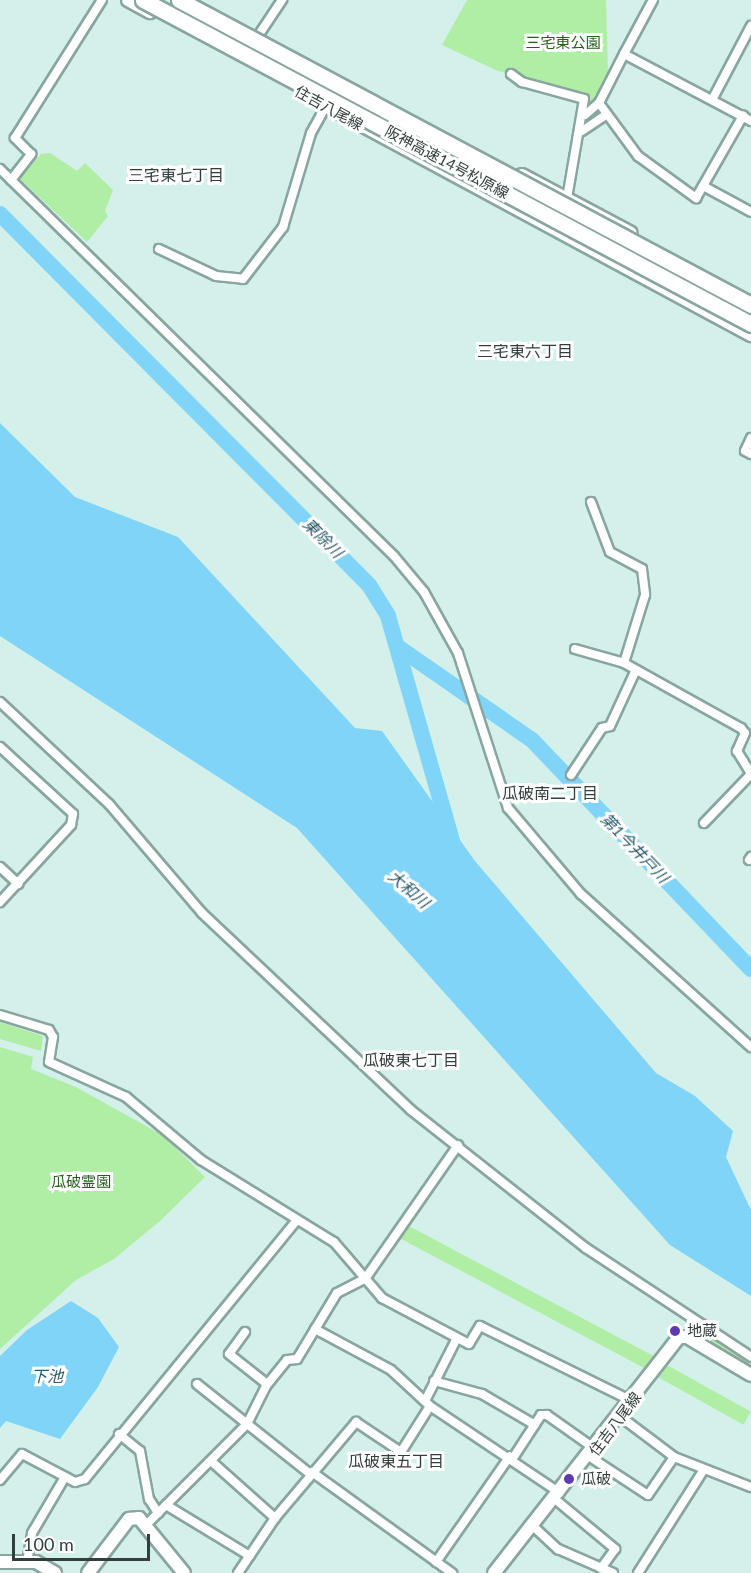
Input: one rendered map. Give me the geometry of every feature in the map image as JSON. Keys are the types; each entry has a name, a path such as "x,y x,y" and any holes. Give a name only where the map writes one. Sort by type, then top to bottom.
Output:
{"highway":[{"name":"阪神高速14号松原線","path":"142,0 751,324"},
{"name":"阪神高速14号松原線","path":"181,0 751,305"}],"main road":[{"name":"住吉八尾線","path":"128,0 751,335"},
{"name":"住吉八尾線","path":"181,0 567,198 751,298"},
{"name":"住吉八尾線","path":"494,1573 534,1527 621,1417 656,1368 684,1336 751,1376"},
{"path":"88,1573 129,1519 139,1518 184,1573"},
{"path":"0,1562 55,1573"}],"street":[{"path":"11,180 31,154 15,138 102,0"},
{"path":"242,60 255,37 282,0"},
{"path":"585,115 599,103 653,0"},
{"path":"712,100 751,26"},
{"path":"599,103 604,116 638,156 675,187 696,198 747,118 624,54"},
{"path":"511,74 522,82 585,96 585,115 567,198 551,227"},
{"path":"159,249 216,276 243,279 283,227 311,133 326,106"},
{"path":"582,131 604,116"},
{"path":"0,169 394,556 424,592 458,653 508,808 581,894 751,1047"},
{"path":"705,187 751,212"},
{"path":"751,438 745,451 751,454"},
{"path":"591,502 610,552 642,569 645,595 624,663"},
{"path":"575,649 624,663 635,672 710,706 745,733 737,751 751,774 704,823"},
{"path":"571,775 602,728 610,726 635,672"},
{"path":"0,702 109,804 201,913 411,1110 586,1248 751,1357"},
{"path":"0,747 73,814 70,825 0,903"},
{"path":"0,867 18,884"},
{"path":"0,1015 49,1030 53,1037 49,1062 135,1102 201,1160 296,1221 334,1242 382,1298 469,1344 480,1326 633,1401"},
{"path":"146,1525 247,1424 267,1384 287,1360 297,1359 337,1293 365,1279 458,1145"},
{"path":"0,1480 22,1454 65,1477 85,1479 119,1434 296,1221"},
{"path":"315,1329 391,1370 428,1402 512,1457 615,1549 601,1568"},
{"path":"245,1332 229,1354 267,1384"},
{"path":"238,1573 275,1518 356,1422 401,1452 428,1402 434,1381 457,1338"},
{"path":"434,1381 482,1394 535,1425"},
{"path":"197,1384 311,1473 452,1573"},
{"path":"436,1562 535,1425 547,1414 648,1495 674,1457"},
{"path":"621,1417 674,1457 703,1471 751,1487"},
{"path":"119,1434 140,1451 148,1499 159,1513"},
{"path":"211,1461 275,1518"},
{"path":"638,1573 703,1471"},
{"path":"23,1566 32,1533 65,1477"},
{"path":"166,1505 250,1556"},
{"path":"534,1527 558,1549 613,1573"}],"green space":[{"name":"三宅東公園","path":"467,0 606,0 608,76 596,103 587,109 587,94 498,71 442,45"},
{"path":"50,153 77,171 85,163 113,190 105,211 108,216 87,242 19,178 41,154"},
{"path":"0,1022 43,1036 41,1051 0,1039"},
{"name":"瓜破霊園","path":"0,1047 33,1057 31,1069 76,1087 164,1136 205,1177 160,1221 114,1259 76,1280 0,1349"},
{"path":"407,1225 657,1358 650,1371 400,1238"},
{"path":"690,1325 751,1362 747,1368 686,1331"},
{"path":"665,1364 751,1412 743,1425 658,1377"}],"water":[{"name":"大和川","path":"0,423 75,497 178,537 355,728 382,731 475,861 656,1073 695,1096 733,1131 726,1157 751,1210 751,1296 670,1245 297,828 0,636"},
{"name":"下池","path":"71,1301 98,1318 119,1347 98,1387 60,1439 6,1421 0,1428 0,1356 27,1330"}],"waterway":[{"name":"東除川","path":"0,214 369,585 388,616 452,841"},
{"name":"第1今井戸川","path":"398,647 532,740 751,969"}],"place":[{"name":"地蔵","path":"675,1331"},
{"name":"瓜破","path":"569,1479"}],"district":[{"name":"三宅東七丁目","path":"176,175"},
{"name":"三宅東六丁目","path":"525,351"},
{"name":"瓜破南二丁目","path":"550,793"},
{"name":"瓜破東七丁目","path":"411,1060"},
{"name":"瓜破東五丁目","path":"396,1461"}]}
